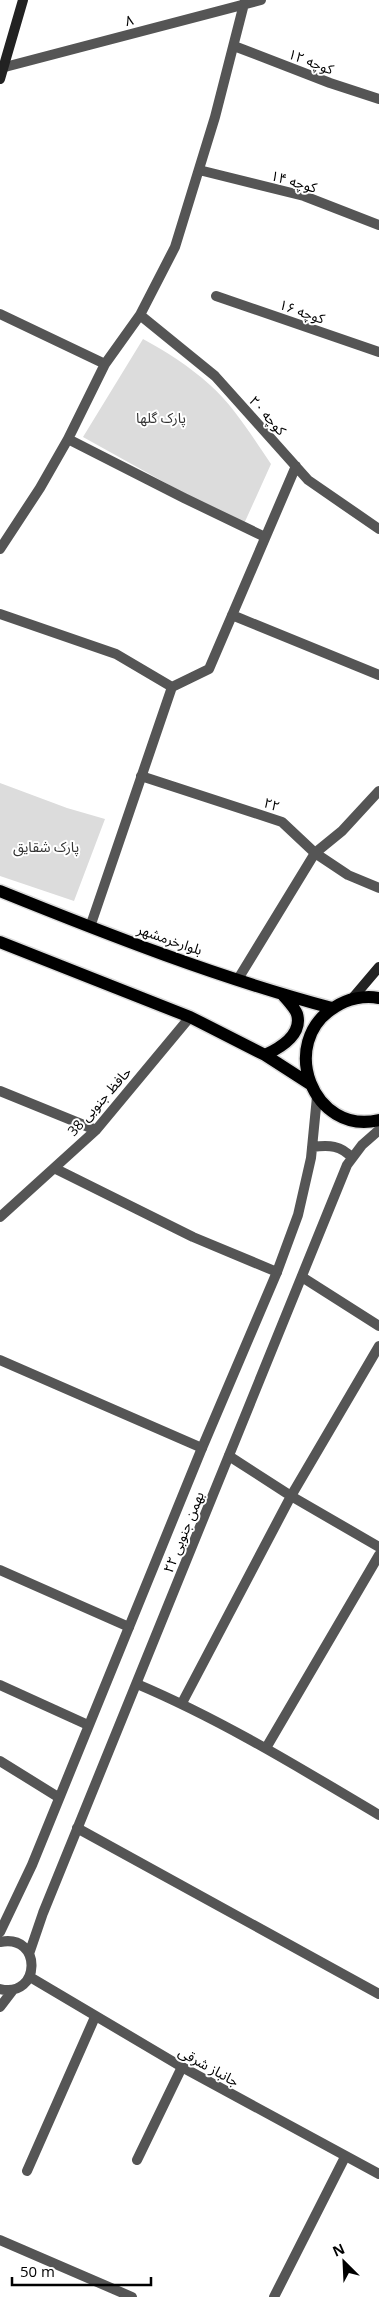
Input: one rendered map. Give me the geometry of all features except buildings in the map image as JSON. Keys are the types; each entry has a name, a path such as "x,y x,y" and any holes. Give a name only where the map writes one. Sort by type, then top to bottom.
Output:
{"main road":[{"path":"0,79 23,0"},
{"name":"بلوارخرمشهر","path":"0,892 90,927 283,995 332,1008"},
{"path":"0,942 190,1017 265,1055 310,1084"},
{"path":"352,1000 379,967"},
{"path":"265,1055 283,1046 296,1031 297,1014 283,995"},
{"path":"379,998 352,1000 332,1008 317,1022 309,1036 305,1052 305,1068 310,1084 317,1096 327,1107 351,1119 363,1121 379,1120"}],"street":[{"name":"۸","path":"5,66 245,2 261,0"},
{"path":"0,548 40,488 68,439 105,364 140,315 175,247 199,170 245,2"},
{"name":"کوچه ۱۲","path":"234,46 330,83 379,99"},
{"name":"کوچه ۱۴","path":"199,170 304,196 379,225"},
{"name":"کوچه ۱۶","path":"216,296 379,352"},
{"path":"0,314 105,364"},
{"name":"کوچه ۲۰","path":"140,315 215,376 308,480 379,528"},
{"path":"68,439 266,537"},
{"path":"90,927 140,776 172,687 209,669 296,466"},
{"path":"0,614 116,654 172,687"},
{"path":"232,615 379,675"},
{"name":"۲۲","path":"140,776 282,822 315,853 348,875 379,888"},
{"path":"238,979 315,853 342,831 379,791"},
{"name":"حافظ جنوبی 38","path":"0,1217 96,1130 190,1017"},
{"path":"0,1091 96,1130"},
{"name":"۲۲ بهمن جنوبی","path":"0,1932 32,1865 58,1797 202,1448 277,1272 298,1215 312,1147 317,1096"},
{"name":"۲۲ بهمن جنوبی","path":"29,1954 43,1913 347,1165 362,1145 379,1130"},
{"path":"312,1147 336,1146 344,1149 352,1158"},
{"path":"54,1168 193,1236 277,1272"},
{"path":"302,1277 379,1326"},
{"path":"182,1703 291,1496 379,1346"},
{"path":"0,1360 202,1448"},
{"path":"229,1456 291,1496 379,1547"},
{"path":"266,1748 379,1555"},
{"path":"0,1570 129,1627"},
{"path":"137,1684 182,1703 266,1748 379,1815"},
{"path":"0,1685 88,1725"},
{"path":"0,1761 58,1797"},
{"path":"78,1828 379,1994"},
{"path":"0,1942 10,1941 18,1943 29,1954 32,1961 30,1977 20,1987 13,1990 0,1989"},
{"name":"جانباز شرقی","path":"30,1977 94,2017 182,2067 345,2158 379,2174"},
{"path":"0,2007 13,1990"},
{"path":"27,2170 94,2017"},
{"path":"137,2160 182,2067"},
{"path":"274,2297 345,2158"},
{"path":"0,2240 132,2297"}],"green space":[{"name":"پارک گلها","path":"143,339 186,366 219,393 243,423 271,464 243,526 83,437"},
{"name":"پارک شقایق","path":"0,783 67,808 105,819 74,901 0,876"}]}
